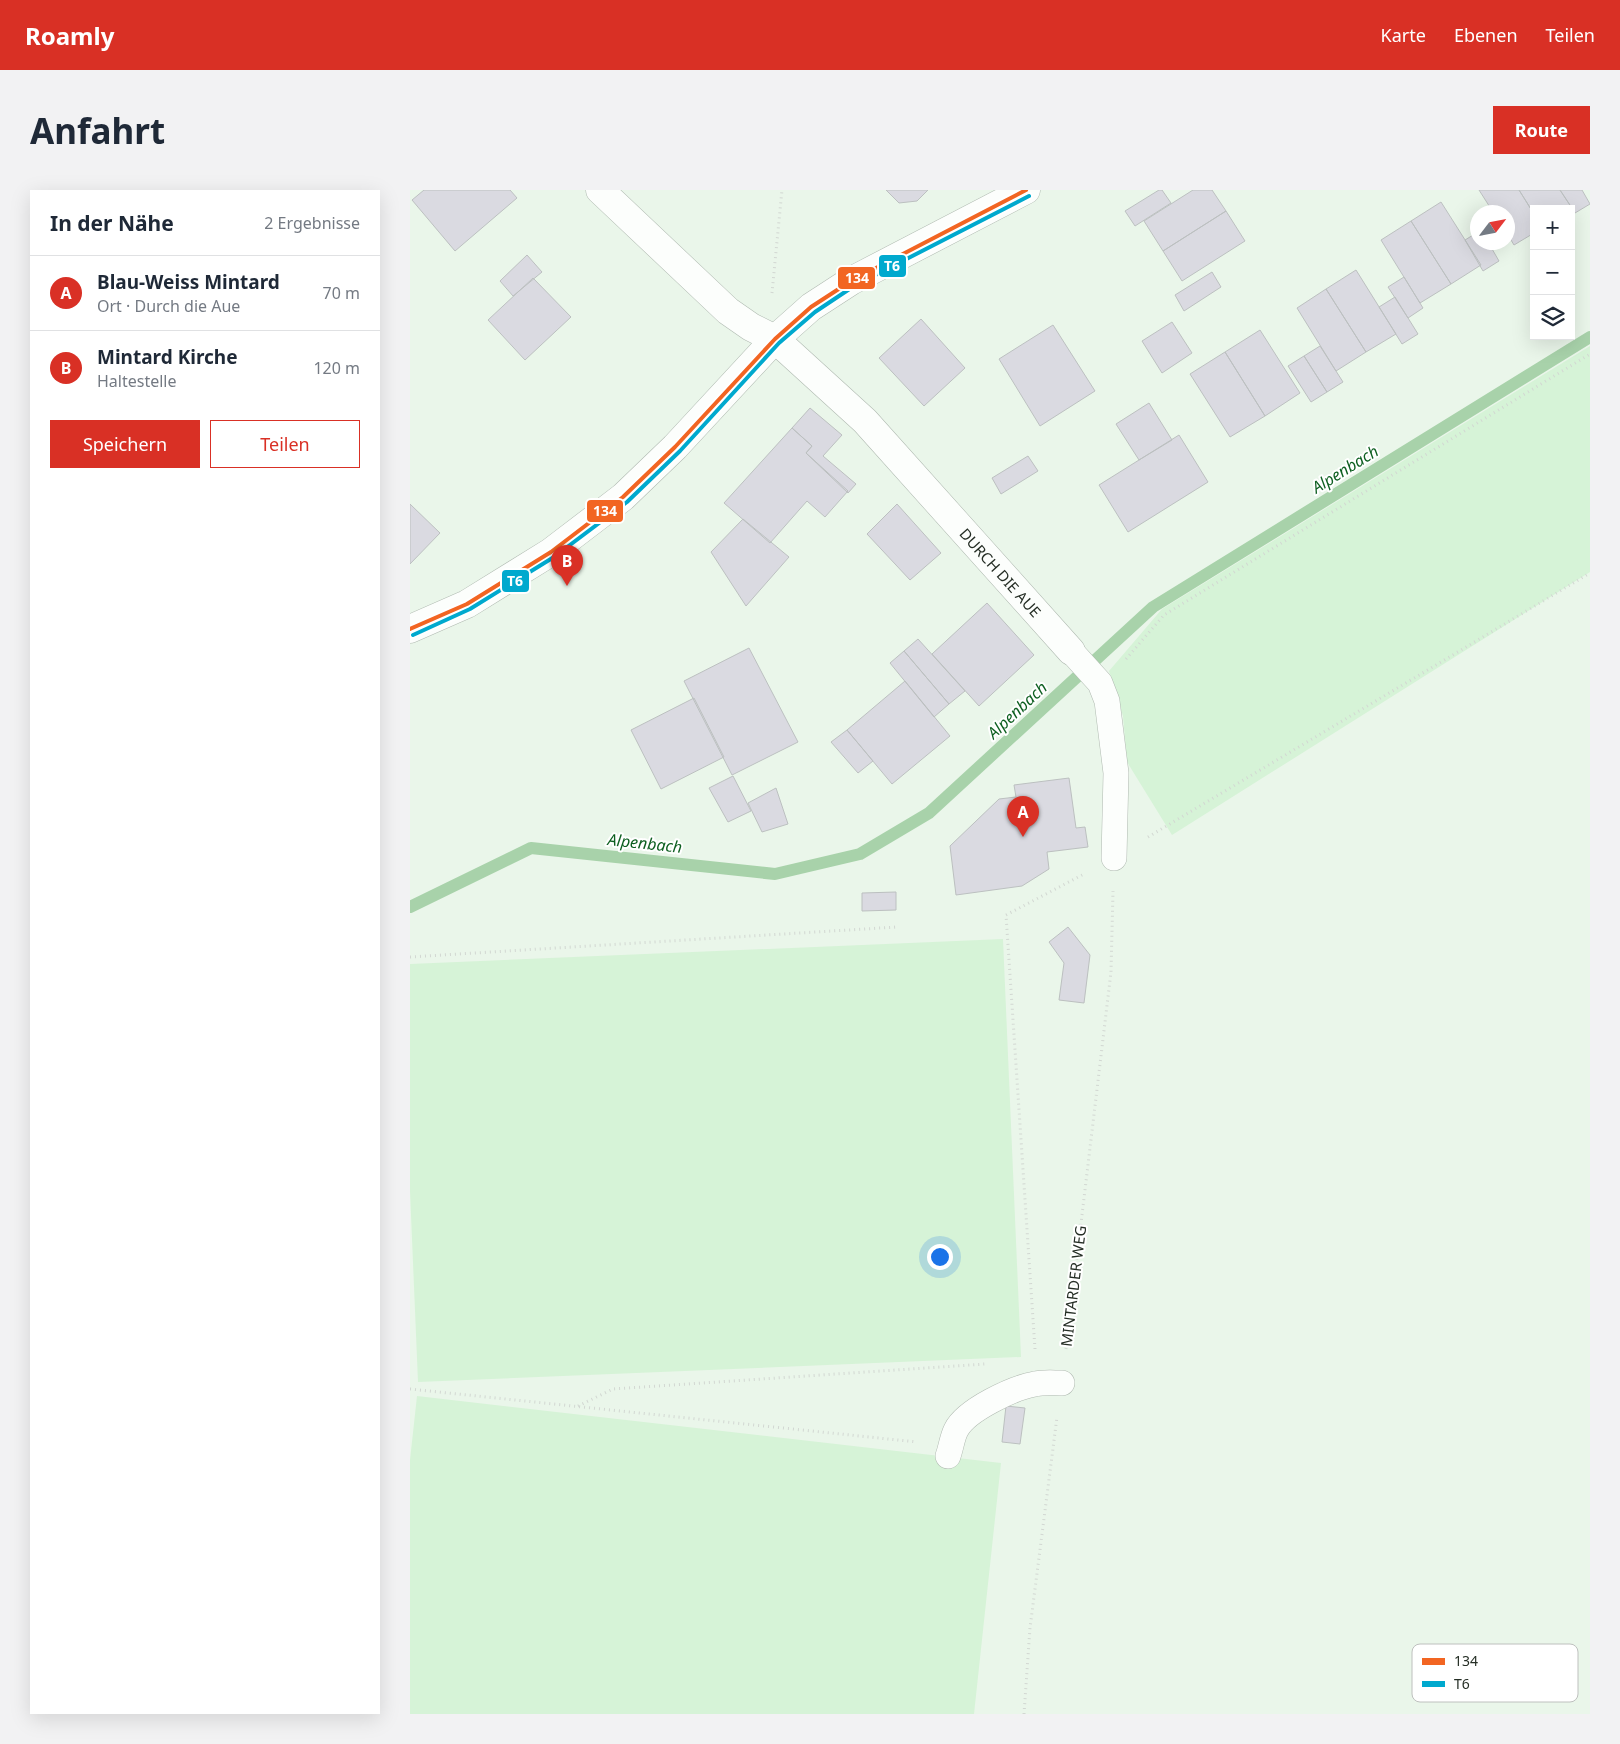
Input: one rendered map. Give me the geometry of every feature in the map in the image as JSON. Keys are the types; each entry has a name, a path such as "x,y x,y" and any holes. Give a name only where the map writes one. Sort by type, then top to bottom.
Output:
{"main road":[{"name":"DURCH DIE AUE","path":"600,190 728,311 751,327 775,339 865,421 1074,654"},
{"path":"410,629 467,604 551,552 623,497 675,447 775,339 811,307 851,281 1026,190"}],"lane":[{"name":"DURCH DIE AUE","path":"1074,654 1098,680 1107,701 1116,773 1114,858"},
{"path":"950,1451 957,1429 972,1414 1006,1393 1036,1384 1062,1383"}],"path":[{"path":"775,339 772,284 782,190"},
{"path":"1098,680 1116,670 1164,614 1590,354"},
{"path":"1035,1350 1006,915 1114,858 1590,573"},
{"name":"MINTARDER WEG","path":"1024,1714 1030,1628 1062,1383 1111,972 1114,858"},
{"path":"410,957 897,927"},
{"path":"578,1406 613,1389 989,1364"},
{"path":"410,1389 578,1406 950,1451"}],"green space":[{"path":"1590,346 1590,572 1172,835 1127,762 1123,716 1109,671 1162,609"},
{"path":"1003,939 1021,1357 418,1382 410,1191 410,964"},
{"path":"417,1396 1001,1463 974,1714 410,1714 410,1460"}],"building":[{"path":"424,190 510,190 517,198 455,251 412,200"},
{"path":"886,190 928,190 917,201 899,203"},
{"path":"1162,190 1171,203 1135,226 1125,211"},
{"path":"1193,190 1212,190 1226,211 1163,251 1144,221"},
{"path":"1479,190 1519,190 1530,208 1530,235 1515,244 1515,205 1489,205"},
{"path":"1519,190 1560,190 1570,205 1530,205 1530,208"},
{"path":"1560,190 1582,190 1590,204 1575,213 1575,205 1570,205"},
{"path":"1441,202 1481,265 1451,284 1411,221"},
{"path":"1226,211 1245,241 1182,281 1163,251"},
{"path":"1411,221 1451,284 1420,303 1381,240"},
{"path":"1470,237 1470,249 1465,240"},
{"path":"1471,250 1493,250 1499,261 1483,271"},
{"path":"527,255 542,272 513,296 500,281"},
{"path":"1356,270 1396,334 1366,352 1326,289"},
{"path":"1212,272 1221,287 1184,311 1175,295"},
{"path":"1404,277 1423,308 1408,318 1388,287"},
{"path":"533,278 571,317 525,360 488,320"},
{"path":"1326,289 1366,352 1336,371 1297,308"},
{"path":"1395,297 1418,334 1402,344 1379,307"},
{"path":"921,319 965,368 924,406 879,358"},
{"path":"1172,322 1192,353 1162,373 1142,341"},
{"path":"1053,325 1095,391 1040,426 999,359"},
{"path":"1260,330 1300,393 1265,416 1225,352"},
{"path":"1320,346 1343,382 1327,392 1304,356"},
{"path":"1225,352 1265,416 1230,437 1190,374"},
{"path":"1304,356 1327,392 1311,402 1288,366"},
{"path":"1149,403 1172,440 1139,460 1116,424"},
{"path":"810,408 842,435 823,456 856,484 848,493 806,453 812,446 792,428"},
{"path":"792,428 812,446 806,453 848,491 825,517 807,501 770,543 724,503"},
{"path":"1179,435 1208,482 1128,532 1099,485"},
{"path":"1028,456 1038,471 1001,494 992,478"},
{"path":"410,504 440,533 410,564"},
{"path":"897,504 941,553 910,580 867,534"},
{"path":"743,519 789,557 746,606 711,552"},
{"path":"987,603 1034,655 979,706 932,654"},
{"path":"918,639 965,691 949,704 904,651"},
{"path":"749,648 798,742 732,775 684,681"},
{"path":"904,651 949,704 934,717 890,663"},
{"path":"905,681 950,736 892,784 847,730"},
{"path":"694,698 724,757 661,789 631,730"},
{"path":"847,730 873,761 858,773 831,742"},
{"path":"733,776 751,811 728,822 709,788"},
{"path":"1069,778 1076,828 1085,827 1088,847 1047,852 1049,869 1022,886 956,895 950,846 999,799 1016,797 1014,785"},
{"path":"776,788 788,824 762,832 748,803"},
{"path":"896,892 896,910 862,911 862,893"},
{"path":"1068,927 1090,955 1084,1003 1059,1000 1064,963 1049,942"},
{"path":"1006,1406 1025,1408 1020,1444 1002,1442"}],"waterway":[{"name":"Alpenbach","path":"410,907 531,848 775,874 860,854 929,813 1153,607 1590,337"}],"transit line":[{"name":"134","path":"410,629 467,604 551,552 623,497 675,447 775,339 811,307 851,281 1026,190"},
{"name":"T6","path":"413,635 470,609 554,557 627,502 680,451 779,343 815,312 854,286 1029,196"}],"place":[{"name":"Mintard Kirche","path":"567,586"},
{"name":"Blau-Weiss Mintard","path":"1023,837"}]}
